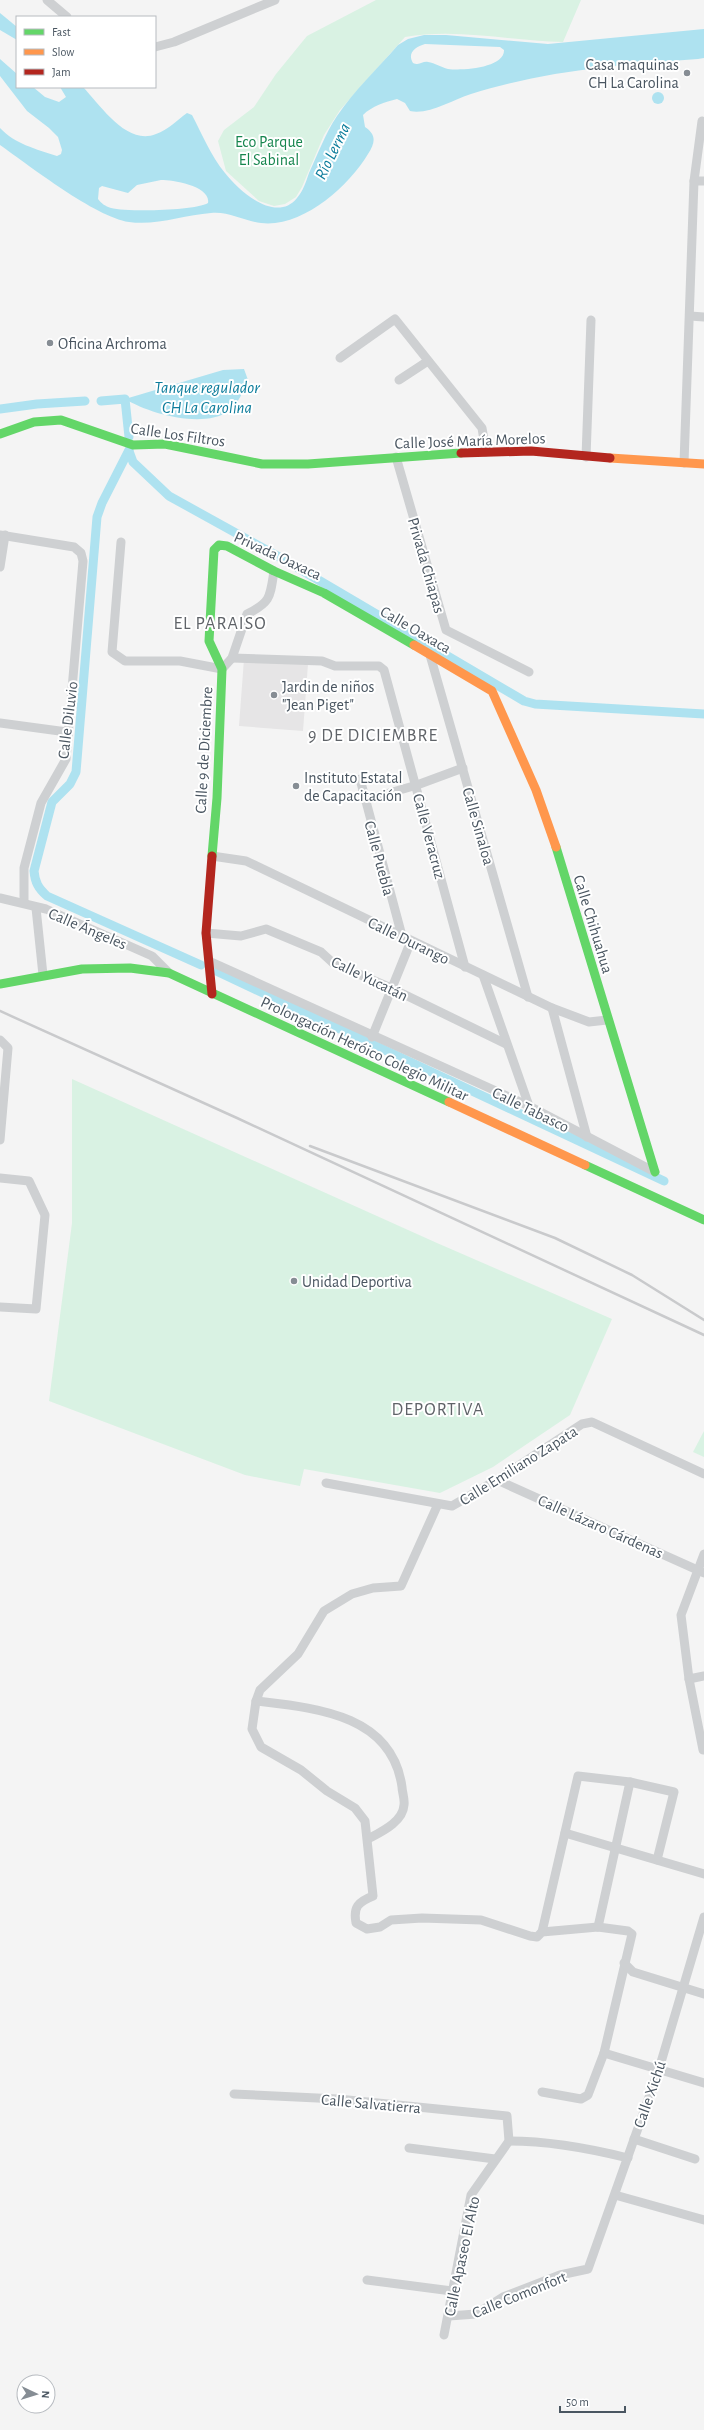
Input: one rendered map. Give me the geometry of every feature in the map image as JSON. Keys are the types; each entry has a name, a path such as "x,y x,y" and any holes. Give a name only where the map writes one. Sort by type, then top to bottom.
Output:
{"street":[{"path":"47,0 66,16"},
{"path":"156,47 174,42 275,0"},
{"path":"684,463 694,181 702,121"},
{"path":"694,181 704,181"},
{"path":"690,316 704,316"},
{"path":"340,358 395,319 482,428 486,452"},
{"path":"586,457 591,320"},
{"path":"399,380 428,361"},
{"name":"Calle Los Filtros","path":"0,434 34,422 61,420 133,444 165,444 262,464 308,464"},
{"name":"Calle José María Morelos","path":"308,464 396,457 531,451 586,457 704,464"},
{"name":"Privada Chiapas","path":"396,457 446,630 529,672"},
{"path":"0,567 2,535"},
{"name":"Calle Diluvio","path":"2,535 74,547 81,553 83,561 67,732 66,759 41,803 24,868 24,903"},
{"path":"121,542 112,652 125,661 180,661 222,669 232,658 247,614 262,606 270,598 274,571"},
{"name":"Calle 9 de Diciembre","path":"209,961 206,933 217,798 222,669 209,641 214,550 219,545"},
{"name":"Privada Oaxaca","path":"219,545 227,546 274,571 324,593"},
{"name":"Calle Oaxaca","path":"324,593 492,691"},
{"name":"Calle Sinaloa","path":"430,655 528,997"},
{"name":"Calle Veracruz","path":"232,658 322,661 335,666 379,666 384,670 417,786 465,967"},
{"name":"Calle Chihuahua","path":"492,691 503,719 517,745 548,823 607,1020 655,1172"},
{"path":"0,723 67,732"},
{"path":"365,800 417,786 463,768"},
{"name":"Calle Puebla","path":"360,779 402,936"},
{"name":"Calle Durango","path":"212,856 246,861 552,1008 589,1022 607,1020"},
{"name":"Calle Ángeles","path":"0,898 24,903 36,908 46,909 152,956 169,973"},
{"path":"36,908 43,975"},
{"name":"Calle Yucatán","path":"206,933 241,936 266,929 321,952 333,963 391,988 506,1044"},
{"path":"372,1036 412,941"},
{"path":"209,961 212,994"},
{"name":"Calle Tabasco","path":"209,961 529,1106 655,1172"},
{"name":"Prolongación Heróico Colegio Militar","path":"0,984 82,969 130,968 169,973 704,1220"},
{"path":"483,975 529,1106"},
{"path":"552,1008 587,1137"},
{"path":"0,1040 8,1048 0,1140"},
{"path":"0,1178 29,1181 45,1215 36,1310 0,1307"},
{"name":"Calle Emiliano Zapata","path":"326,1483 452,1506 497,1480 582,1424 592,1422 704,1474"},
{"name":"Calle Lázaro Cárdenas","path":"497,1480 701,1572"},
{"path":"438,1504 401,1586 373,1588 352,1594 324,1610 298,1654 260,1690 256,1701 252,1729 261,1748 301,1770 327,1792 355,1808 365,1821 373,1896 359,1902 354,1912 356,1923 367,1929 380,1927 391,1920 422,1918 481,1920 530,1936 536,1936 542,1932 598,1927 628,1931 632,1934 632,1940 624,1963 604,2054 588,2096 581,2099 542,2092"},
{"path":"703,1750 689,1679 681,1615 701,1572 704,1554"},
{"path":"689,1679 704,1676"},
{"path":"256,1701 289,1705 340,1716 369,1729 387,1746 400,1771 404,1806 396,1820 385,1829 368,1839"},
{"path":"542,1932 578,1776 630,1782 674,1792 657,1860"},
{"path":"598,1927 630,1782"},
{"path":"565,1833 704,1874"},
{"name":"Calle Xichú","path":"588,2269 658,2069 704,1917"},
{"path":"624,1963 633,1972 704,1994"},
{"path":"604,2054 704,2083"},
{"name":"Calle Salvatierra","path":"234,2094 346,2100 507,2116 509,2141"},
{"path":"634,2139 695,2159"},
{"path":"509,2141 550,2142 580,2146 628,2158"},
{"name":"Calle Apaseo El Alto","path":"444,2335 449,2316 452,2291 471,2195 509,2141"},
{"path":"409,2148 495,2159"},
{"path":"615,2195 704,2220"},
{"name":"Calle Comonfort","path":"449,2316 476,2314 503,2297 560,2275 588,2269"},
{"path":"367,2280 452,2291"}],"shaded area":[{"name":"Jardin de niños \"Jean Piget\"","path":"244,659 308,664 303,731 239,726"}],"green space":[{"name":"Eco Parque El Sabinal","path":"376,0 581,0 563,42 464,34 405,37 340,110 324,135 302,187 296,197 285,204 274,206 259,201 226,171 218,141 224,130 254,107 276,74 307,36"},
{"name":"Unidad Deportiva","path":"72,1079 437,1243 612,1319 570,1415 493,1467 440,1493 304,1469 300,1486 245,1475 49,1401 72,1223"},
{"path":"704,1431 704,1457 693,1452"}],"water":[{"path":"0,13 16,26 16,39 0,30"},
{"name":"Río Lerma","path":"704,29 704,58 612,66 555,74 499,86 471,94 425,111 410,111 405,103 397,99 379,105 370,109 363,115 365,127 372,133 374,139 368,154 349,179 336,192 308,212 292,219 277,223 261,223 224,213 201,214 149,223 129,222 99,211 81,201 0,145 0,128 12,138 34,148 57,156 61,154 62,150 58,137 27,111 0,76 0,59 16,73 16,88 34,88 45,97 59,102 66,97 61,88 84,88 115,122 135,134 145,136 156,134 187,113 192,115 215,159 231,180 248,196 258,202 279,208 288,205 297,198 304,186 325,137 337,116 358,89 398,45 408,39 424,35 446,35 548,44","holes":["425,44 500,47 504,50 498,61 472,69 448,69 428,62 417,64 413,63 411,59 413,51","161,180 174,181 198,188 204,192 208,203 189,208 131,210 111,208 104,205 98,199 99,188 102,186 128,193 137,185"]},
{"path":"656,92 660,92 664,98 660,104 656,104 652,100 652,96"},
{"name":"Tanque regulador CH La Carolina","path":"244,369 248,380 240,397 229,411 218,416 205,419 177,417 148,410 125,399 223,370"}],"waterway":[{"path":"101,401 125,399 129,437"},
{"path":"0,409 37,404 85,401"},
{"path":"129,450 102,503 97,517 76,772 70,784 52,802 34,875 36,882 47,896 201,965"},
{"path":"129,451 133,462 169,496 281,558 524,701 535,704 704,714"},
{"path":"214,970 664,1181"}],"railway":[{"path":"0,1011 237,1118 704,1335"},
{"path":"310,1146 555,1238 632,1275 704,1320"}],"traffic: fast":[{"path":"0,434 34,422 61,420 133,445 165,444 262,464 308,464 461,453"},
{"path":"212,856 217,798 222,669 209,641 214,550 219,545 227,546 274,571 324,593 414,645"},
{"path":"556,847 655,1172"},
{"path":"0,984 82,969 130,968 169,973 449,1102"},
{"path":"585,1165 704,1220"}],"traffic: slow":[{"path":"610,458 704,464"},
{"path":"414,645 492,691 536,790 556,847"},
{"path":"449,1102 585,1165"}],"traffic: jam":[{"path":"461,453 531,451 610,458"},
{"path":"212,856 206,933 212,994"}],"place":[{"name":"Casa maquinas CH La Carolina","path":"687,73"},
{"name":"Oficina Archroma","path":"50,343"},
{"name":"Jardin de niños \"Jean Piget\"","path":"274,695"},
{"name":"Instituto Estatal de Capacitación","path":"296,786"},
{"name":"Unidad Deportiva","path":"294,1281"}],"district":[{"name":"EL PARAISO","path":"220,623"},
{"name":"9 DE DICIEMBRE","path":"373,735"},
{"name":"DEPORTIVA","path":"438,1409"}]}
